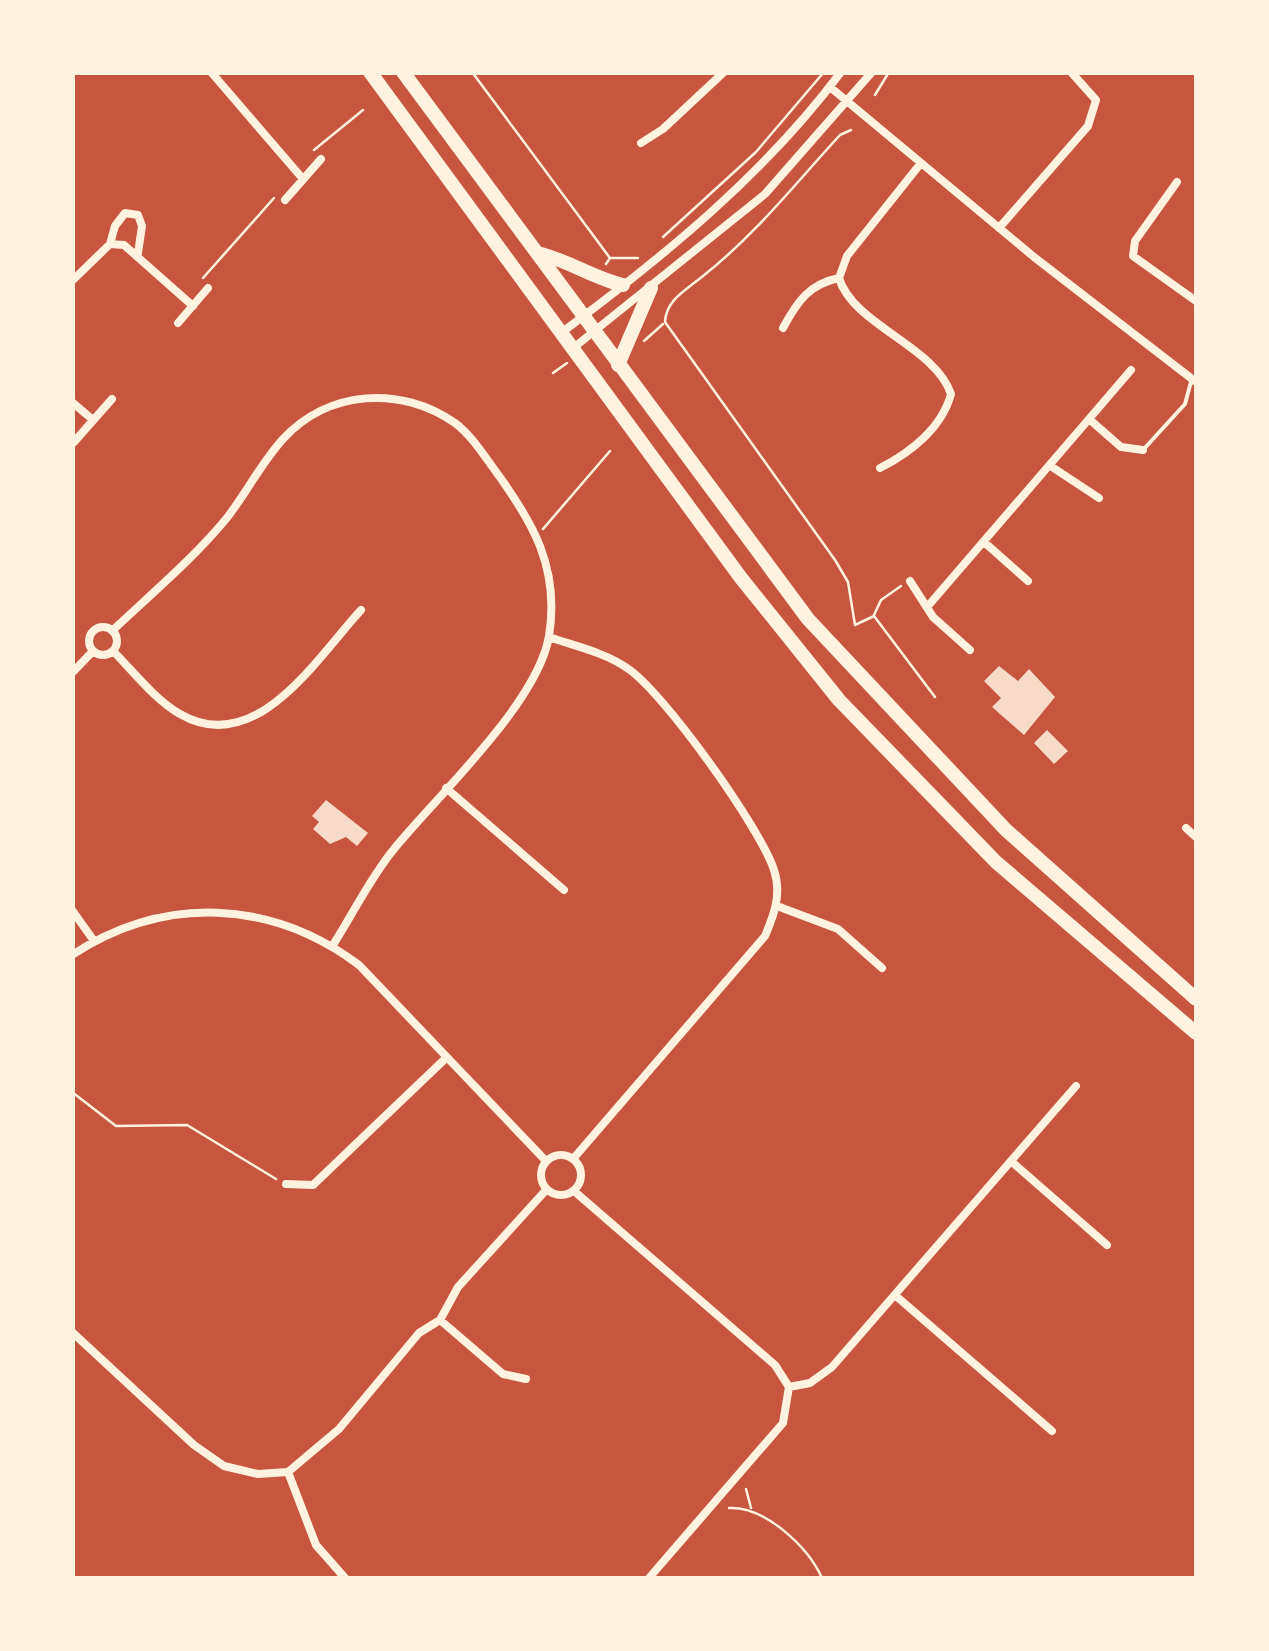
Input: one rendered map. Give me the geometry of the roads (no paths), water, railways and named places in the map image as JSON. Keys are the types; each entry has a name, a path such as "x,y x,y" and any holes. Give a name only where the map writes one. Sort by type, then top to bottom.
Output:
{"highway":[{"path":"370,72 561,333 570,356 839,700 996,862 1196,1033"},
{"path":"403,72 740,532 852,669 1018,842 1196,999"},
{"path":"536,252 571,262 623,286"},
{"path":"618,365 651,288"}],"street":[{"path":"211,72 303,179"},
{"path":"641,143 664,129 724,72"},
{"path":"561,333 726,198 841,72"},
{"path":"570,356 594,332 765,194 872,72"},
{"path":"999,228 1088,126 1096,100 1071,72"},
{"path":"830,87 999,228 1194,380"},
{"path":"285,200 320,160"},
{"path":"880,468 908,454 946,410 951,394 936,370 850,297 840,278 847,256 921,163"},
{"path":"1177,182 1135,241 1133,256 1196,301"},
{"path":"72,280 110,244 115,226 126,213 138,215 142,226 138,253"},
{"path":"110,244 138,253 196,303"},
{"path":"782,328 796,303 819,282 840,278"},
{"path":"178,323 208,288"},
{"path":"928,606 1052,467 1131,370"},
{"path":"112,632 225,520 282,440 309,416 341,401 400,398 458,425 538,534 550,582 549,637 538,669 515,706 390,853 333,946"},
{"path":"74,442 112,399"},
{"path":"72,402 93,420"},
{"path":"1089,419 1121,447 1144,450"},
{"path":"1052,467 1098,498"},
{"path":"984,542 1028,580"},
{"path":"910,581 933,617 970,650"},
{"path":"113,651 177,713 209,727 243,724 271,708 361,610"},
{"path":"105,628 112,632 116,639 113,651 101,655 94,651 89,640 93,632 105,628"},
{"path":"549,637 625,666 650,686 760,839 775,873 777,906 765,936 573,1158"},
{"path":"72,674 94,651"},
{"path":"446,788 564,890"},
{"path":"1186,828 1196,837"},
{"path":"777,906 838,930 882,968"},
{"path":"72,910 94,941"},
{"path":"72,956 94,941 148,918 197,911 247,913 291,926 333,946 359,965 546,1161"},
{"path":"286,1184 313,1185 446,1058"},
{"path":"790,1387 818,1380 896,1296 1076,1086"},
{"path":"555,1155 573,1158 582,1172 574,1191 558,1196 546,1190 540,1172 546,1161 555,1155"},
{"path":"1012,1162 1107,1246"},
{"path":"72,1332 194,1444 224,1466 258,1474 288,1472 339,1429 419,1332 440,1320 458,1286 546,1190"},
{"path":"574,1191 775,1365 790,1387 783,1423 649,1578"},
{"path":"896,1296 1052,1431"},
{"path":"440,1320 503,1374 526,1380"},
{"path":"288,1472 316,1545 345,1578"}],"lane":[{"path":"1144,450 1185,404 1194,380"}]}
